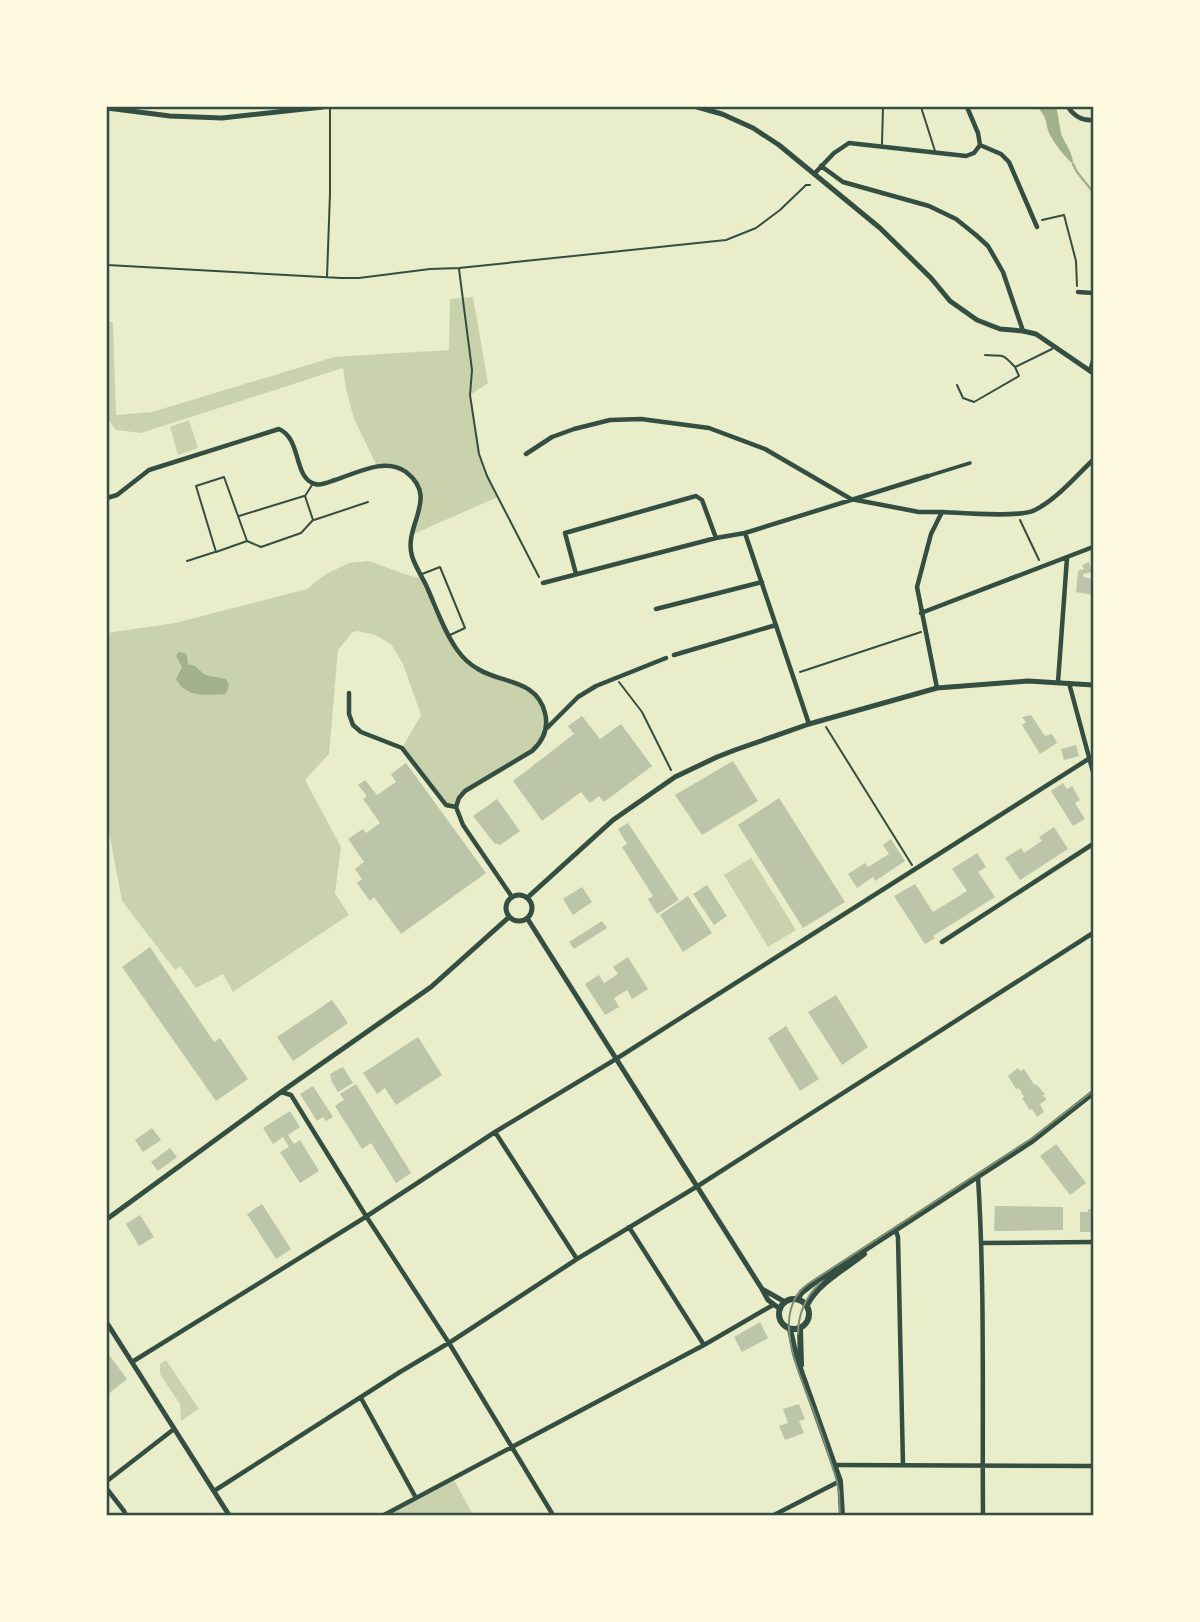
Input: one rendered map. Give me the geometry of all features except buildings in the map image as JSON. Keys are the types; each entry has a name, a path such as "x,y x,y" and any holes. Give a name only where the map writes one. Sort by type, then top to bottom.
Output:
{"main road":[{"path":"797,1299 815,1282 1032,1140 1093,1093"},
{"path":"807,1305 811,1297 825,1284 881,1239"},
{"path":"797,1299 807,1305 809,1320 800,1329 790,1329 783,1325 776,1308 788,1300 797,1299"},
{"path":"790,1329 796,1357 835,1465 842,1515"},
{"path":"800,1329 802,1374"}],"street":[{"path":"107,108 170,116 222,118 323,107"},
{"path":"697,107 722,114 753,128 779,145 880,228 931,278 950,301 978,320 1000,329 1036,334 1092,372 1093,361"},
{"path":"814,173 834,153 849,143 966,156 974,153 980,145 967,107"},
{"path":"1068,107 1073,114 1093,120"},
{"path":"980,145 1001,154 1009,162 1035,224"},
{"path":"821,166 843,182 929,206 956,219 976,235 988,246 1003,272 1023,331"},
{"path":"1078,292 1093,293"},
{"path":"526,454 552,437 574,429 610,420 641,419 709,428 765,449 852,499 919,512 1018,514 1033,511 1052,499 1093,460"},
{"path":"107,498 117,495 149,470 279,429 291,438 302,472 313,484 323,484 377,466 393,466 406,473 422,495 421,508 411,535 411,555 449,636 459,652 478,670 530,690 540,699 544,708 547,721 541,743 464,791 456,807 463,825 512,897"},
{"path":"543,583 716,538 745,533 970,463"},
{"path":"576,574 565,533 696,496 702,500 716,538"},
{"path":"937,688 918,587 931,534 942,512"},
{"path":"745,533 809,724"},
{"path":"921,613 1093,547"},
{"path":"1058,682 1067,558"},
{"path":"656,610 762,582"},
{"path":"674,655 776,625"},
{"path":"546,729 578,696 666,658"},
{"path":"527,898 613,820 675,777 717,757 809,724 937,688 1028,681 1093,685"},
{"path":"1069,683 1093,772"},
{"path":"349,693 349,714 353,724 361,732 402,748 446,805 456,807"},
{"path":"132,1362 1090,758"},
{"path":"942,942 1093,844"},
{"path":"520,895 527,898 531,911 527,918 516,921 509,917 506,906 512,897 520,895"},
{"path":"107,1219 431,987 509,917"},
{"path":"384,1515 776,1308 768,1300 527,918"},
{"path":"214,1491 449,1343 577,1258 696,1186 1093,933"},
{"path":"281,1092 291,1095 449,1343 553,1515"},
{"path":"495,1132 577,1258"},
{"path":"978,1175 983,1515"},
{"path":"629,1227 704,1345"},
{"path":"881,1239 896,1231 898,1237 903,1465"},
{"path":"981,1243 1093,1242"},
{"path":"762,1289 785,1302"},
{"path":"107,1323 229,1515"},
{"path":"360,1398 416,1499"},
{"path":"107,1480 174,1429"},
{"path":"835,1465 1093,1466"},
{"path":"774,1515 839,1481"},
{"path":"107,1489 126,1515"}],"lane":[{"path":"882,145 883,107"},
{"path":"920,107 936,152"},
{"path":"1015,367 1056,347"},
{"path":"957,385 963,398 974,402 1019,376 1006,357 999,354 985,355"},
{"path":"216,552 196,486 224,477 247,541"},
{"path":"238,516 305,496 313,484"},
{"path":"305,496 313,520"},
{"path":"187,561 247,541 261,547 301,533 313,520 368,502"},
{"path":"421,575 440,567 465,628 449,636"}],"path":[{"path":"327,277 330,107"},
{"path":"107,265 359,278 726,240 756,228 806,185 810,185"},
{"path":"1035,224 1064,215 1076,261 1078,292"},
{"path":"459,268 472,370 470,395 479,454 487,476 543,583"},
{"path":"1020,520 1039,560"},
{"path":"792,674 925,631"},
{"path":"616,678 642,712 675,777"},
{"path":"826,726 915,870"}],"shaded area":[{"path":"1040,107 1056,107 1062,136 1071,153 1073,164 1052,139"},
{"path":"473,297 488,383 470,395 479,454 498,497 411,535 422,495 404,472 393,467 377,466 354,419 343,368 141,433 116,430 107,418 107,322 113,322 116,415 152,412 334,357 449,350 450,299"},
{"path":"189,420 198,448 178,455 170,427"},
{"path":"368,561 423,579 459,652 478,670 530,690 540,699 546,729 532,751 465,791 456,807 446,805 402,748 421,715 403,664 391,644 375,635 353,632 338,650 329,754 305,780 341,847 335,893 349,915 233,992 223,974 196,988 180,966 175,970 122,901 107,821 107,633 175,623 307,589 326,574 349,563"},
{"path":"178,652 185,653 188,664 195,666 205,675 226,679 228,687 225,694 197,694 185,690 176,679 182,667 176,656"},
{"path":"751,858 796,930 768,947 724,875"},
{"path":"166,1360 199,1409 181,1421 180,1404 160,1374 160,1364"},
{"path":"453,1478 473,1515 390,1515 389,1513"}],"waterway":[{"path":"1073,164 1093,192"}],"tram line":[{"path":"840,1515 836,1478 791,1346 790,1315 797,1295 808,1284 1031,1139 1093,1091"},
{"path":"798,1334 803,1307 819,1284"}]}
